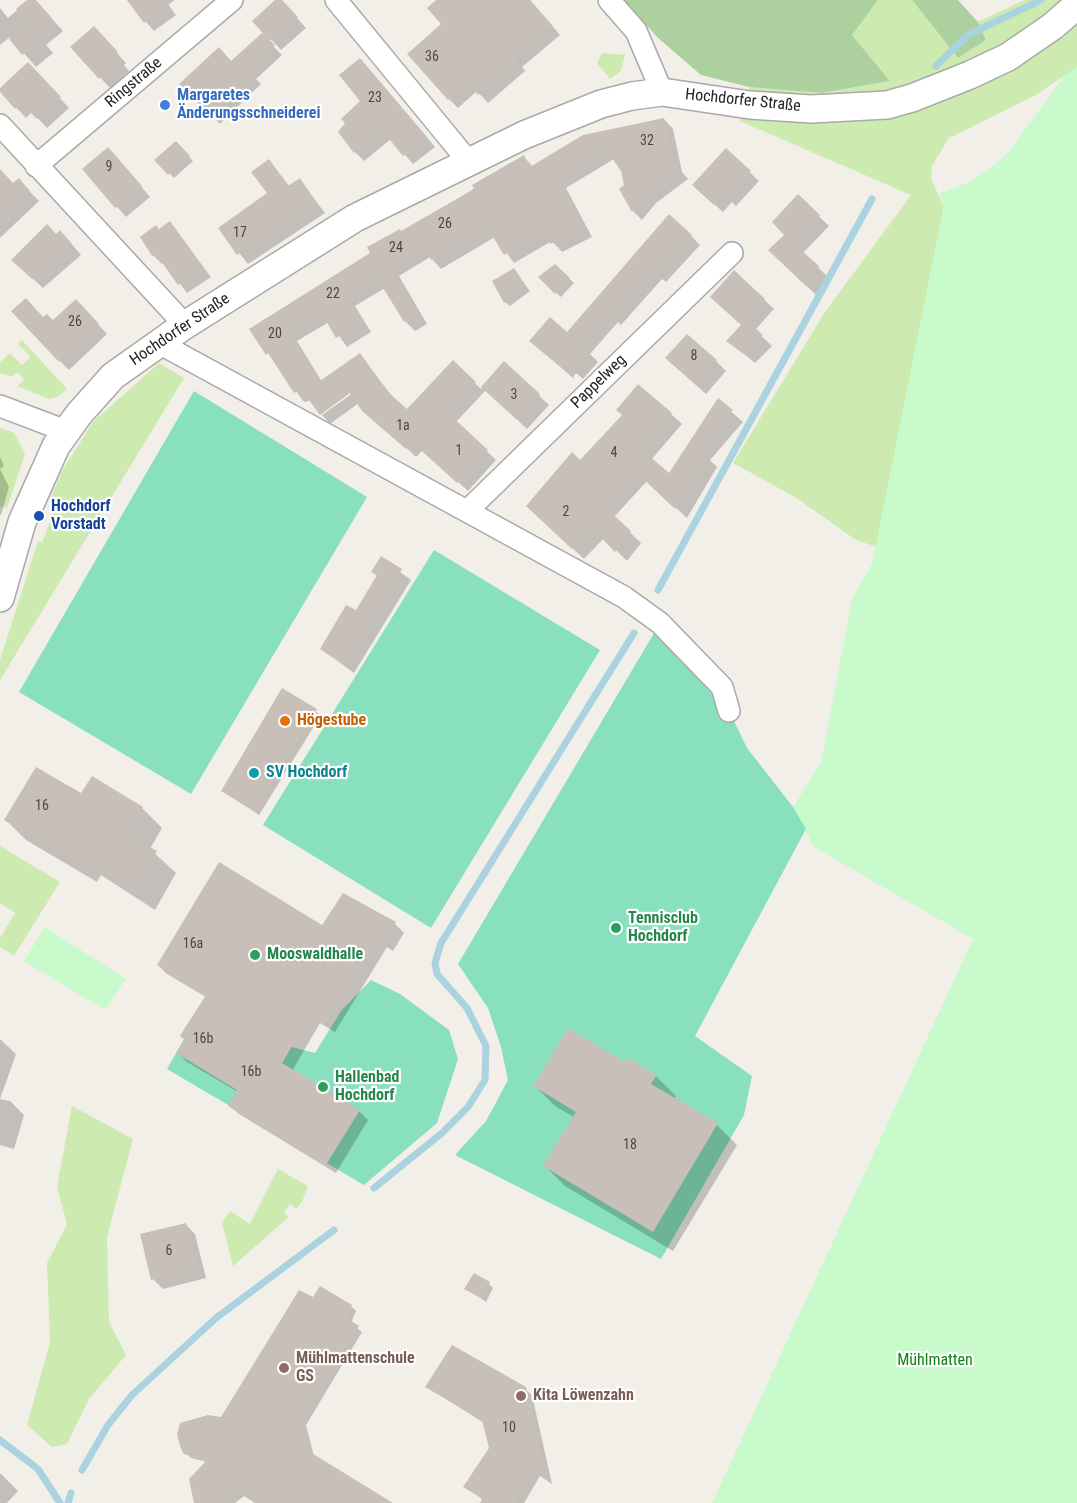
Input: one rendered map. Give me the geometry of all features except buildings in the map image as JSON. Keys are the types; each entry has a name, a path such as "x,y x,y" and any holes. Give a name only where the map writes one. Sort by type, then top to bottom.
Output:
{"street":[{"name":"Ringstraße","path":"36,166 232,0"},
{"path":"336,0 468,161"},
{"path":"609,0 636,32 662,93"},
{"name":"Hochdorfer Straße","path":"0,598 22,522 37,485 66,431 113,376 185,325 355,218 468,161 601,104 662,93 789,108 887,105 937,89 1008,57 1053,26 1077,5"},
{"path":"0,125 185,325"},
{"name":"Pappelweg","path":"466,511 732,254"},
{"path":"159,343 624,597 660,623 722,687 729,711"},
{"path":"0,406 66,431"}],"green space":[{"path":"624,0 878,0 852,35 890,81 822,93 749,87 701,75 658,38"},
{"path":"878,0 912,0 958,58 986,40 978,22 1024,0 1077,0 1077,67 1036,95 949,138 932,166 931,178 944,207 877,547 856,540 795,497 733,463 825,312 911,195 740,121 749,87 823,93 890,81 852,35"},
{"path":"912,0 958,0 978,22 986,40 958,58"},
{"path":"602,53 625,55 621,71 610,79 597,63"},
{"name":"Mühlmatten","path":"1077,67 1077,1503 712,1503 973,939 814,847 793,807 821,763 852,599 872,564 942,215 943,204 940,193 970,182 994,165 1011,149 1064,76"},
{"path":"22,340 67,389 59,396 49,399 17,386 24,380 18,372 12,377 0,373 0,362 10,353 22,365 31,357 18,344"},
{"path":"159,363 184,378 0,680 0,660 38,541 42,543 56,505 49,501 62,471 93,422"},
{"path":"194,391 367,497 191,794 19,692"},
{"path":"0,428 14,433 25,454 7,508 0,506"},
{"path":"434,550 600,650 431,928 263,825"},
{"name":"Tennisclub Hochdorf","path":"660,623 729,711 747,748 793,807 806,829 695,1036 752,1076 744,1115 661,1259 455,1155 486,1121 508,1080 501,1047 488,1008 458,964"},
{"path":"0,846 60,882 14,956 0,947 0,938 15,913 0,903"},
{"path":"45,927 126,979 105,1010 24,961"},
{"name":"Hallenbad Hochdorf","path":"371,980 400,994 449,1030 458,1059 437,1123 364,1185 167,1069 184,1039 180,1036 199,1006 292,1047 315,1053 341,1011"},
{"path":"72,1106 133,1139 107,1237 109,1322 126,1355 89,1399 67,1444 52,1447 27,1425 50,1342 47,1263 67,1224 57,1187"},
{"path":"278,1169 308,1186 302,1202 296,1209 290,1204 284,1213 289,1217 233,1266 222,1223 230,1211 250,1224"}],"waterway":[{"path":"936,66 968,35 1041,0"},
{"path":"658,590 872,199"},
{"path":"374,1188 442,1133 468,1107 485,1080 486,1046 467,1008 437,974 435,963 441,943 634,633"},
{"path":"82,1470 108,1425 132,1395 216,1318 334,1230"},
{"path":"0,1440 38,1469 60,1503"},
{"path":"68,1503 71,1493"}],"place":[{"name":"Margaretes Änderungsschneiderei","path":"165,105"},
{"name":"Hochdorf Vorstadt","path":"39,516"},
{"name":"Högestube","path":"285,721"},
{"name":"SV Hochdorf","path":"254,773"},
{"name":"Tennisclub Hochdorf","path":"616,928"},
{"name":"Mooswaldhalle","path":"255,955"},
{"name":"Hallenbad Hochdorf","path":"323,1087"},
{"name":"Mühlmattenschule GS","path":"284,1368"},
{"name":"Kita Löwenzahn","path":"521,1396"}]}
